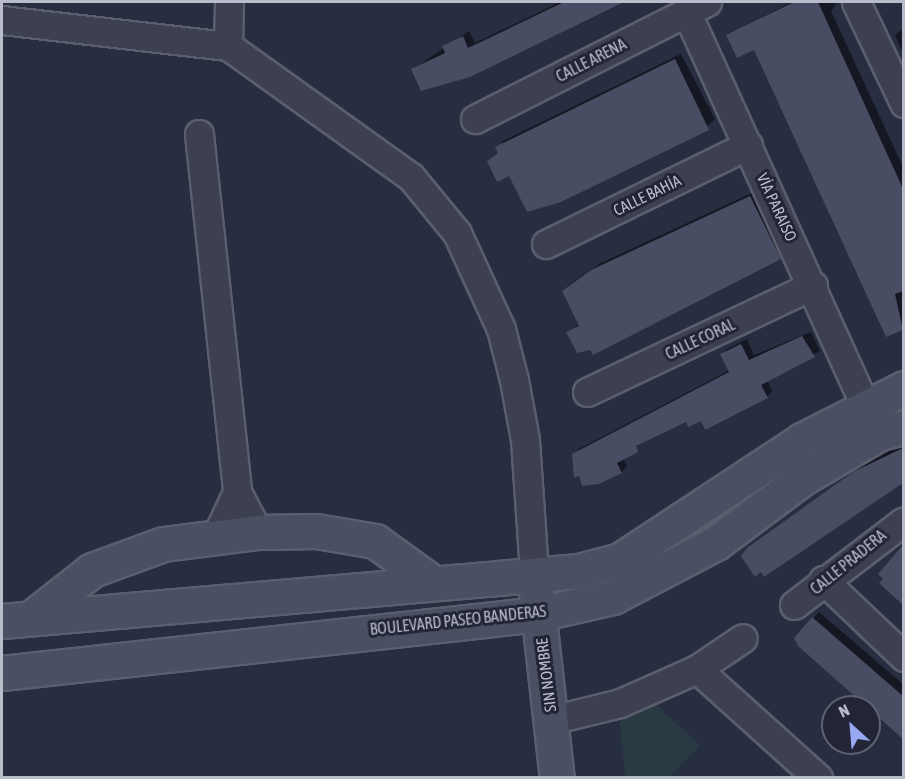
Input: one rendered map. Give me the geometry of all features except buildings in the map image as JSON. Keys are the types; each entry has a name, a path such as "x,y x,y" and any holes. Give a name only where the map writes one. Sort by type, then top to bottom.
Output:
{"main road":[{"path":"16,620 534,572 579,571 620,560 864,404 903,388"},
{"name":"BOULEVARD PASEO BANDERAS","path":"2,673 539,614 613,597 716,543 804,478 880,433 903,427"},
{"path":"16,620 92,570 163,544 258,532 316,531 375,541 432,582"},
{"name":"SIN NOMBRE","path":"534,572 557,777"}],"street":[{"path":"228,46 229,2"},
{"path":"856,2 903,103"},
{"name":"CALLE ARENA","path":"475,119 697,6"},
{"name":"VÍA PARAISO","path":"697,6 748,145 813,285 864,404"},
{"path":"2,20 228,46 411,177 457,232 497,319 514,380 525,440 534,572"},
{"path":"199,134 237,492 258,532"},
{"name":"CALLE BAHÍA","path":"546,244 748,145"},
{"name":"CALLE CORAL","path":"587,392 813,285"},
{"path":"215,538 237,492"},
{"name":"CALLE PRADERA","path":"794,605 823,580 903,521"},
{"path":"823,580 903,657"},
{"path":"551,720 620,703 697,669 743,638"},
{"path":"697,669 818,777"}],"shaded area":[{"path":"653,702 700,745 670,777 625,777 619,713"}]}
